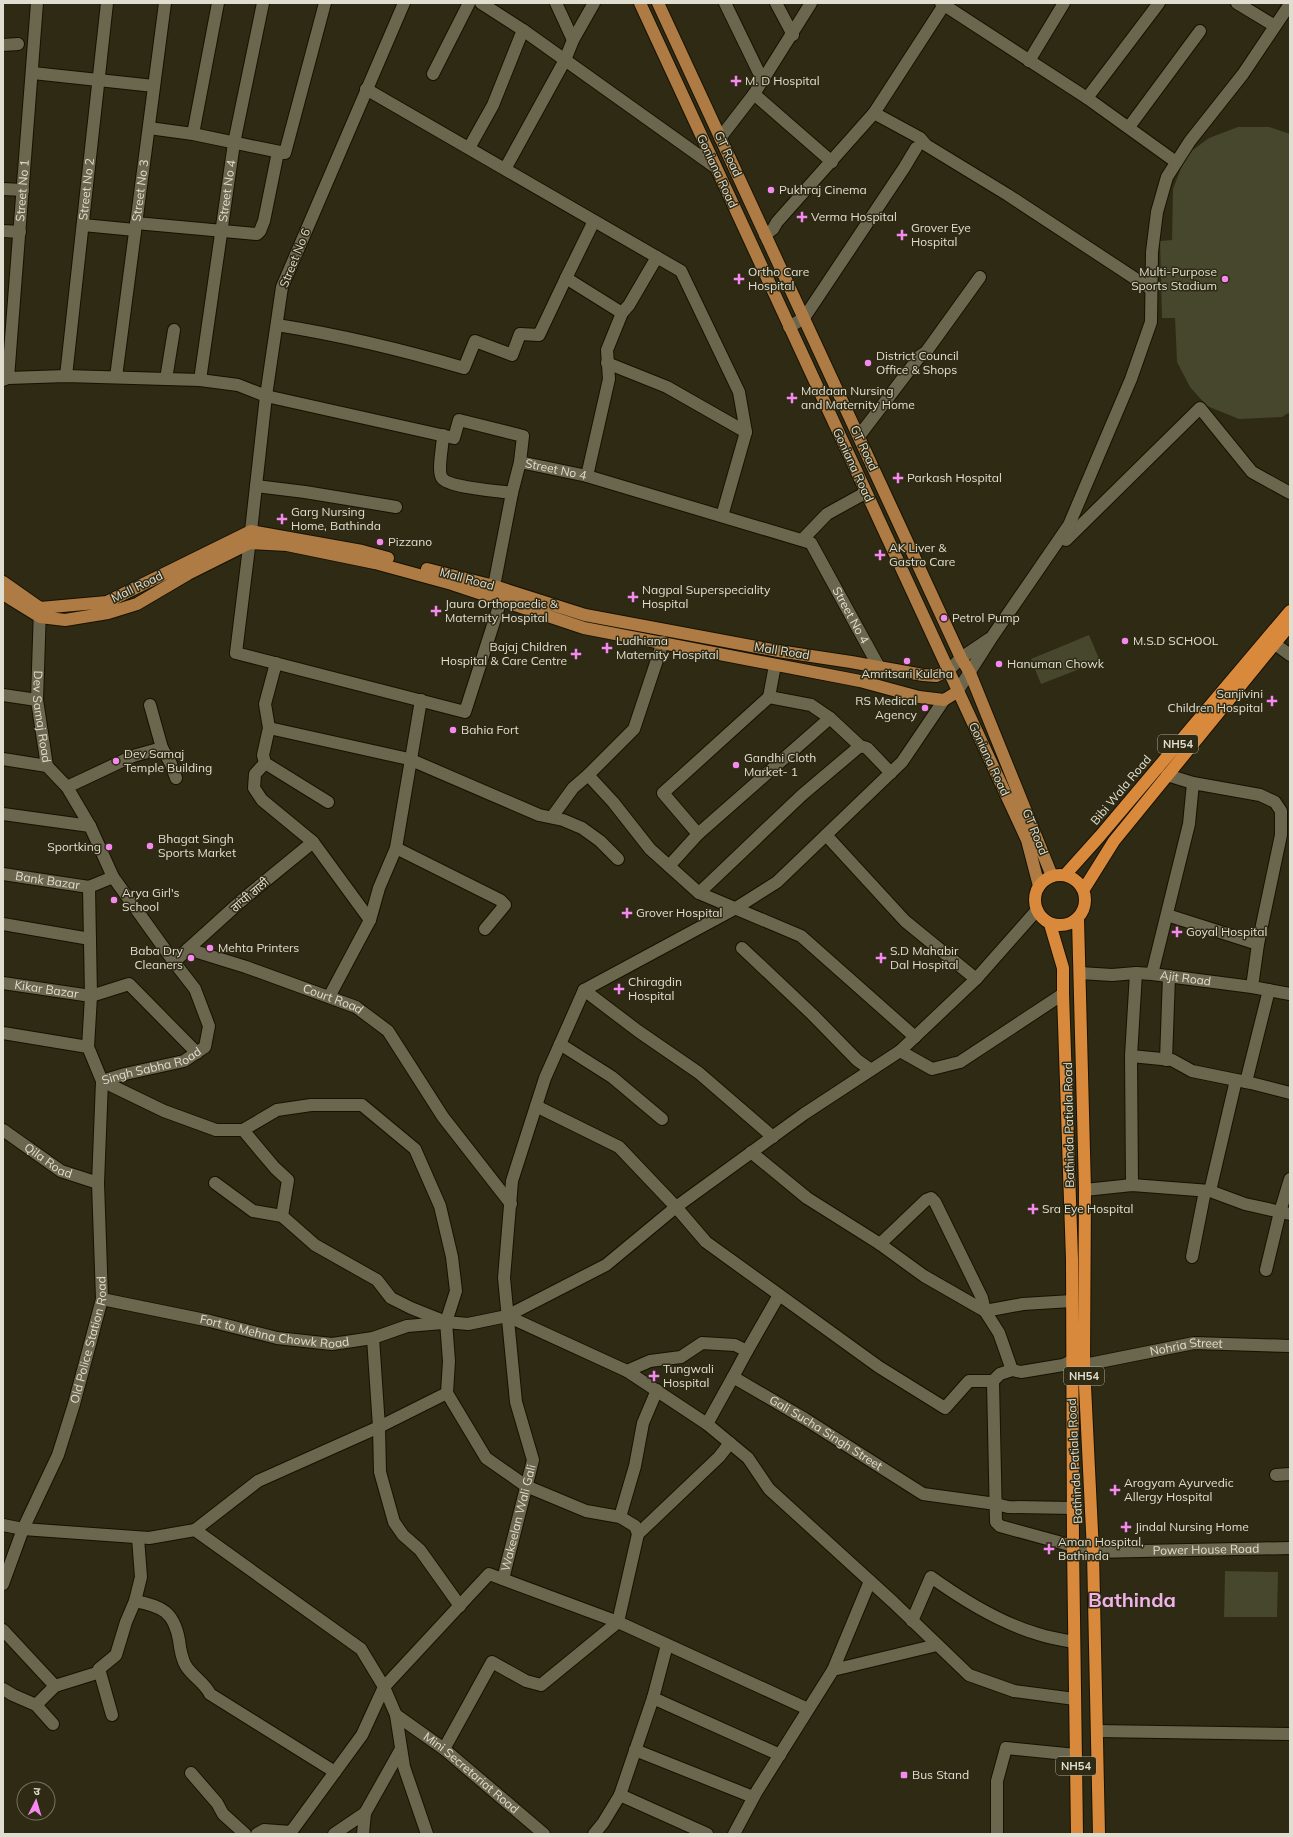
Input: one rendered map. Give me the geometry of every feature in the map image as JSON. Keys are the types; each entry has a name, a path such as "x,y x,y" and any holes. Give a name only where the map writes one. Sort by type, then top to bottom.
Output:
{"highway":[{"name":"Bibi Wala Road","path":"1065,875 1100,836 1290,610"},
{"name":"NH54","path":"1078,919 1086,905 1084,889 1114,841 1290,625"},
{"path":"1037,910 1035,898 1039,886 1044,880 1052,876 1065,875 1072,877 1079,882 1084,889"},
{"name":"NH54","path":"1037,910 1050,924 1064,968 1063,994 1072,1301 1073,1548 1077,1834"},
{"path":"1050,924 1064,925 1078,919"},
{"name":"Bathinda Patiala Road","path":"1078,919 1085,1190 1084,1365 1093,1552 1099,1834"}],"main road":[{"name":"Goniana Road","path":"640,3 865,493 949,670 957,692 1027,840 1039,886"},
{"name":"GT Road","path":"658,3 859,436 960,658 970,673 1052,876"},
{"name":"Mall Road","path":"251,537 287,546 375,563 501,600 584,628 860,681 919,697 944,700"},
{"name":"Mall Road","path":"40,612 107,602 251,537 362,550 494,586 585,615 778,651 923,675 936,676 949,670"},
{"path":"3,582 40,612"},
{"path":"3,594 40,612"},
{"path":"944,700 957,692"}],"street":[{"path":"32,3 36,18"},
{"name":"Street No 1","path":"5,379 9,296 20,232 37,3"},
{"name":"Street No 2","path":"66,376 107,3"},
{"name":"Street No 3","path":"116,377 165,3"},
{"path":"193,134 218,3"},
{"name":"Street No 4","path":"200,380 234,143 263,3"},
{"path":"148,128 193,134 285,153 325,3"},
{"name":"Street No 6","path":"276,663 236,653 251,537 266,396 282,287 404,3"},
{"path":"433,74 469,3"},
{"path":"482,3 523,30 715,167"},
{"path":"556,3 573,40"},
{"path":"505,169 565,60 573,40 594,3"},
{"path":"725,3 762,79"},
{"path":"776,3 793,35"},
{"path":"720,138 754,94 762,79 793,35 811,3"},
{"path":"1029,61 1064,3"},
{"path":"1087,98 1159,3"},
{"path":"1237,3 1275,26"},
{"path":"766,235 774,229 777,222 874,113 942,4 1087,98 1176,162"},
{"path":"957,692 992,637 1069,526 1131,379 1151,322 1152,252 1157,212 1167,177 1190,141 1243,74 1290,4"},
{"path":"468,148 493,105 523,30"},
{"path":"1129,127 1200,31"},
{"path":"3,45 18,44"},
{"path":"33,73 154,86"},
{"path":"366,89 681,271 739,392 746,432 722,516"},
{"path":"754,94 832,162"},
{"path":"874,113 920,138 926,145 1008,195 1151,289"},
{"path":"789,327 804,318 916,148"},
{"path":"83,225 136,226 257,234 260,231 264,221 278,152"},
{"path":"3,189 23,190"},
{"path":"276,325 320,332 434,359 464,368 475,341 512,354 520,334 539,335 594,221"},
{"path":"3,231 20,232"},
{"path":"587,476 609,380 607,350 622,313 629,305 657,257"},
{"path":"859,436 920,356 926,352 980,277"},
{"path":"566,278 622,313"},
{"path":"166,379 174,330"},
{"path":"607,363 667,387 746,432"},
{"path":"5,379 66,376 116,377 200,380 238,385 266,396 443,435 440,470 442,478 446,482 458,486 512,493"},
{"path":"1044,562 1200,408 1252,472 1290,493"},
{"name":"Street No 4","path":"443,435 454,438 460,420 523,436 520,462 587,476 811,543 879,667"},
{"path":"494,586 512,493 520,462"},
{"path":"256,486 396,507"},
{"path":"802,540 827,514 865,493"},
{"path":"328,802 265,763 263,755 269,728 265,704 276,663 466,712 501,600"},
{"name":"Dev Samaj Road","path":"40,612 37,700 47,766 67,787 90,826 113,877"},
{"path":"949,670 960,658 992,637"},
{"path":"552,817 573,788 634,729 663,642"},
{"path":"1275,644 1290,655"},
{"path":"698,834 663,793 769,697 775,665"},
{"path":"3,695 37,700"},
{"path":"769,697 811,705 830,718 860,746 867,748 891,773"},
{"path":"329,997 370,920 379,888 396,848 421,700"},
{"path":"773,1136 699,1073 638,1031 584,990 736,908 777,882 902,762 944,700"},
{"path":"150,705 162,748 171,764 176,778"},
{"path":"669,866 698,834 830,718"},
{"path":"269,728 411,760 539,814 564,820 582,828 600,841 618,859"},
{"path":"699,893 802,795 860,746"},
{"path":"67,787 133,756 162,748"},
{"path":"3,759 47,766"},
{"path":"265,763 255,774 254,788 262,800 312,842 370,920"},
{"path":"588,775 613,802 650,849 699,893 801,936 915,1037"},
{"path":"1167,775 1193,783 1260,795 1275,802 1281,811 1281,835 1258,944 1252,987"},
{"path":"1152,974 1160,935 1168,915 1189,824 1193,783"},
{"path":"3,814 90,826"},
{"path":"826,836 905,921 976,979"},
{"name":"ਗਾਂਧੀ ਗਲੀ","path":"188,949 241,901 312,842"},
{"path":"396,848 500,900 505,905 485,929"},
{"name":"Bank Bazar","path":"3,874 89,887 113,877"},
{"path":"113,877 174,962 188,949"},
{"name":"Singh Sabha Road","path":"89,887 91,996 88,1047 102,1081 125,1074 184,1061 205,1047 209,1026 195,989 174,962"},
{"path":"215,1183 253,1211 282,1216 315,1245 377,1280 391,1298 446,1322 468,1324 507,1316 606,1265 676,1207 751,1152 804,1114 900,1051 976,979 1037,910"},
{"path":"1168,915 1258,944"},
{"path":"3,924 90,939"},
{"path":"742,948 812,1014 857,1060 871,1070"},
{"name":"Court Road","path":"188,949 246,967 356,1007 388,1031 443,1117 511,1204"},
{"name":"Ajit Road","path":"1080,973 1112,975 1136,973 1152,974 1252,987 1290,994"},
{"path":"1132,1185 1131,1056 1136,973"},
{"path":"1166,1060 1169,976"},
{"name":"Kikar Bazar","path":"3,983 91,996"},
{"path":"91,996 129,984 197,1053"},
{"name":"Wakeelan Wali Gali","path":"503,1579 533,1460 516,1402 504,1278 512,1181 545,1078 584,990"},
{"path":"1192,1257 1208,1191 1268,990"},
{"path":"900,1051 932,1069 960,1062 1063,994"},
{"path":"3,1033 88,1047"},
{"path":"560,1044 612,1077 662,1119"},
{"path":"1131,1056 1172,1060 1192,1071 1241,1081 1290,1094"},
{"path":"102,1081 164,1111 216,1130 243,1130 277,1110 311,1105 362,1106 415,1149 440,1206 452,1257 456,1291 446,1322 449,1361 446,1394 486,1458 526,1486 586,1511 620,1517 635,1526 638,1534 618,1622 542,1685 526,1681 492,1662 444,1749"},
{"name":"Old Police Station Road","path":"3,1584 23,1529 58,1455 74,1404 102,1299 98,1183 102,1081"},
{"path":"536,1106 619,1146 676,1207 706,1242 879,1367 946,1408 969,1381 993,1381 1000,1374 1012,1370 1021,1372 1063,1365 1072,1361"},
{"name":"Qila Road","path":"3,1130 61,1171 98,1183"},
{"path":"243,1130 275,1168 288,1180 282,1216"},
{"path":"751,1152 807,1198 880,1244 924,1276 985,1311 1023,1304 1072,1301"},
{"path":"1266,1270 1285,1213 1290,1179"},
{"path":"1085,1190 1132,1185 1208,1191 1245,1204 1285,1213"},
{"path":"880,1244 926,1200 931,1198 935,1202 982,1298 985,1311 999,1333 1012,1370"},
{"path":"707,1424 779,1295"},
{"name":"Fort to Mehna Chowk Road","path":"102,1299 210,1321 277,1338 332,1344 372,1338 407,1326 446,1322"},
{"path":"507,1316 627,1371 707,1424 748,1458 769,1489 870,1581 969,1675 1014,1691 1075,1699"},
{"path":"372,1338 379,1427 380,1472 394,1522 403,1535 420,1550 460,1606"},
{"path":"627,1371 650,1361 681,1357 702,1343 735,1345 747,1352"},
{"name":"Nohria Street","path":"1084,1365 1194,1343 1290,1346"},
{"name":"Gali Sucha Singh Street","path":"733,1377 805,1419 923,1494 1008,1507 1073,1508"},
{"name":"Power House Road","path":"993,1381 996,1522 1000,1526 1073,1548 1093,1552 1290,1548"},
{"path":"620,1517 635,1466 643,1423 656,1390"},
{"path":"3,1524 23,1529 138,1538 149,1538 195,1530 258,1481 379,1427 446,1394"},
{"path":"638,1534 719,1457 730,1442"},
{"path":"1276,1475 1290,1474"},
{"path":"195,1530 361,1649 384,1687 396,1715 404,1767 427,1834"},
{"path":"112,1715 99,1669 116,1655 126,1622 135,1601 141,1576 138,1538"},
{"path":"257,1834 264,1830 291,1832 362,1735 384,1687 489,1574 618,1622 808,1710"},
{"path":"912,1621 931,1577 954,1593 1002,1619 1038,1634 1074,1642"},
{"path":"734,1834 753,1798 833,1670 870,1581"},
{"path":"135,1601 154,1604 172,1617 177,1632 180,1651 186,1667 207,1688 210,1694 335,1772"},
{"path":"3,1630 55,1686"},
{"path":"594,1834 603,1824 620,1795 653,1698 667,1645"},
{"path":"833,1670 937,1645"},
{"path":"36,1705 55,1686 100,1672"},
{"path":"3,1689 36,1705 53,1724"},
{"path":"653,1698 780,1755"},
{"name":"Mini Secretariat Road","path":"396,1715 444,1749 544,1834"},
{"path":"1097,1731 1290,1734"},
{"path":"997,1834 997,1781 1006,1748 1076,1755"},
{"path":"334,1834 364,1813 401,1749"},
{"path":"635,1750 753,1798"},
{"path":"191,1773 217,1803 223,1814 245,1834"},
{"path":"620,1795 707,1834"},
{"path":"363,1834 364,1813"}],"green space":[{"name":"Multi-Purpose Sports Stadium","path":"1238,127 1269,127 1290,134 1290,412 1282,417 1239,419 1207,406 1190,387 1177,362 1175,318 1162,318 1160,241 1172,240 1173,189 1186,155 1209,138"},
{"path":"1089,635 1100,661 1041,684 1031,659"},
{"path":"1225,1571 1278,1572 1277,1617 1224,1617"}],"place":[{"name":"M. D Hospital","path":"736,81"},
{"name":"Pukhraj Cinema","path":"771,190"},
{"name":"Verma Hospital","path":"802,217"},
{"name":"Grover Eye Hospital","path":"902,235"},
{"name":"Ortho Care Hospital","path":"739,279"},
{"name":"Multi-Purpose Sports Stadium","path":"1225,279"},
{"name":"District Council Office & Shops","path":"868,363"},
{"name":"Madaan Nursing and Maternity Home","path":"792,398"},
{"name":"Parkash Hospital","path":"898,478"},
{"name":"Garg Nursing Home, Bathinda","path":"282,519"},
{"name":"Pizzano","path":"380,542"},
{"name":"AK Liver & Gastro Care","path":"880,555"},
{"name":"Nagpal Superspeciality Hospital","path":"633,597"},
{"name":"Jaura Orthopaedic & Maternity Hospital","path":"436,611"},
{"name":"Petrol Pump","path":"944,618"},
{"name":"M.S.D SCHOOL","path":"1125,641"},
{"name":"Ludhiana Maternity Hospital","path":"607,648"},
{"name":"Bajaj Children Hospital & Care Centre","path":"576,654"},
{"name":"Amritsari Kulcha","path":"907,661"},
{"name":"Hanuman Chowk","path":"999,664"},
{"name":"Sanjivini Children Hospital","path":"1272,701"},
{"name":"RS Medical Agency","path":"925,708"},
{"name":"Bahia Fort","path":"453,730"},
{"name":"Dev Samaj Temple Building","path":"116,761"},
{"name":"Gandhi Cloth Market- 1","path":"736,765"},
{"name":"Bhagat Singh Sports Market","path":"150,846"},
{"name":"Sportking","path":"109,847"},
{"name":"Arya Girl's School","path":"114,900"},
{"name":"Grover Hospital","path":"627,913"},
{"name":"Goyal Hospital","path":"1177,932"},
{"name":"Mehta Printers","path":"210,948"},
{"name":"Baba Dry Cleaners","path":"191,958"},
{"name":"S.D Mahabir Dal Hospital","path":"881,958"},
{"name":"Chiragdin Hospital","path":"619,989"},
{"name":"Sra Eye Hospital","path":"1033,1209"},
{"name":"Tungwali Hospital","path":"654,1376"},
{"name":"Arogyam Ayurvedic Allergy Hospital","path":"1115,1490"},
{"name":"Jindal Nursing Home","path":"1126,1527"},
{"name":"Aman Hospital, Bathinda","path":"1049,1549"},
{"name":"Bus Stand","path":"904,1775"}],"district":[{"name":"Bathinda","path":"1132,1600"}]}
